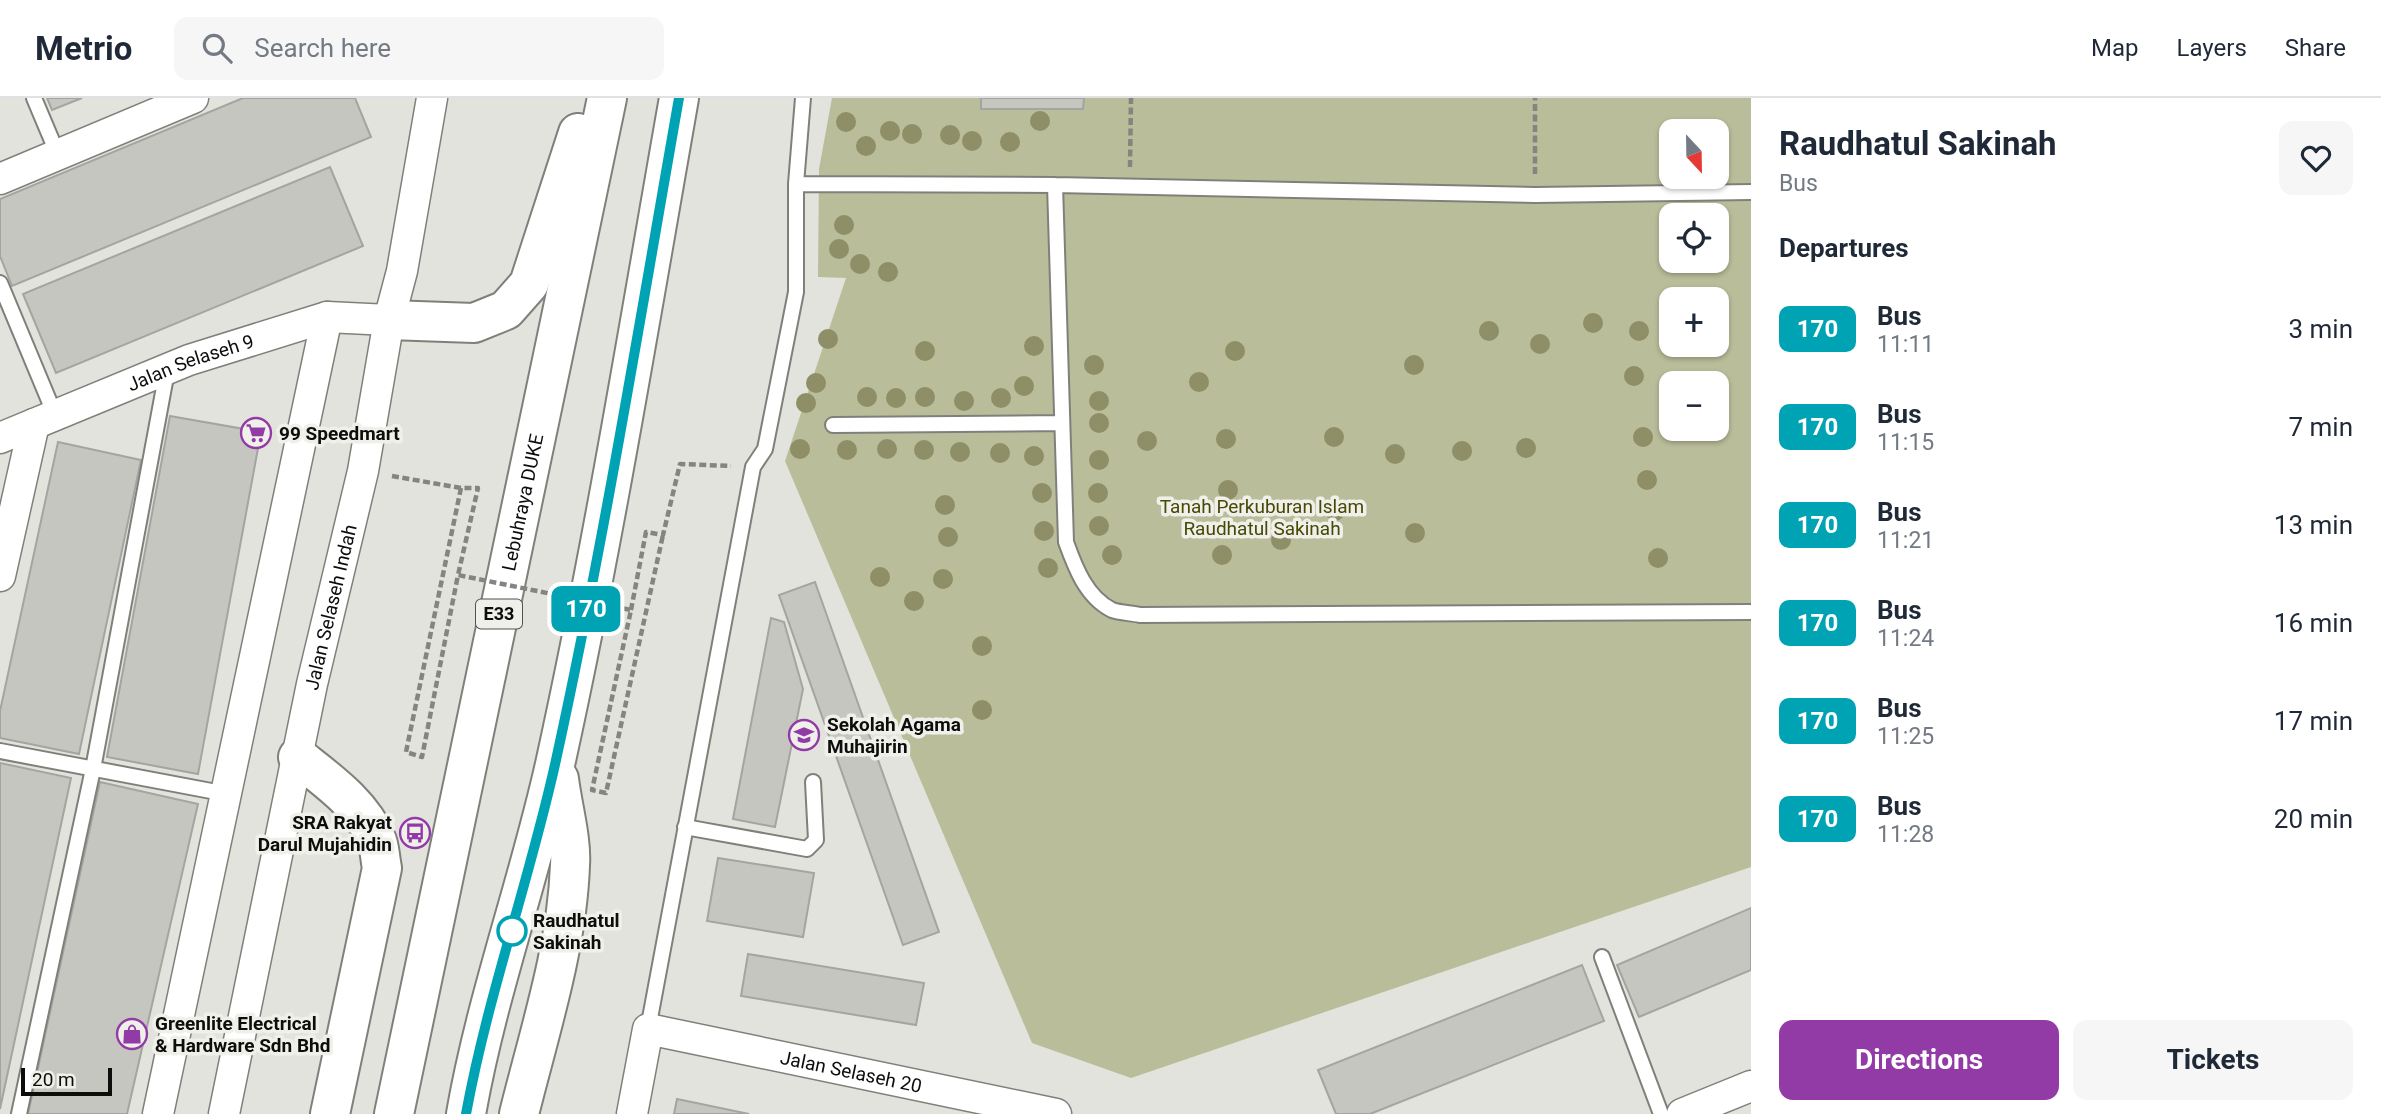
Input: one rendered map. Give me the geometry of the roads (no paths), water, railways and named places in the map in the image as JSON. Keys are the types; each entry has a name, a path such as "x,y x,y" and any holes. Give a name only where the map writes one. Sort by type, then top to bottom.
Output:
{"highway":[{"path":"389,320 474,323 506,310 529,284 589,98"},
{"name":"Lebuhraya DUKE","path":"394,1114 607,98"},
{"path":"466,1114 474,1070 556,760 610,494 679,98"},
{"path":"298,757 338,789 365,819 377,841 382,868 330,1114"},
{"path":"519,1114 557,960 571,862 556,760"}],"street":[{"path":"0,179 193,98"},
{"name":"Jalan Selaseh Indah","path":"224,1114 312,684 363,471 432,98"},
{"path":"159,1114 327,317"},
{"name":"Jalan Selaseh 9","path":"0,438 189,360 327,317 389,320"},
{"path":"0,576 44,420"},
{"path":"632,1114 648,1030"},
{"name":"Jalan Selaseh 20","path":"648,1030 989,1107 1056,1114"},
{"path":"1682,1114 1751,1086"}],"lane":[{"path":"34,98 58,155"},
{"path":"648,1030 753,467 765,449 796,292 796,184 803,98"},
{"path":"796,184 1129,186 1535,195 1751,191"},
{"path":"1055,185 1066,542 1079,576 1094,595 1112,610 1140,615 1751,612"},
{"path":"0,283 44,420"},
{"path":"19,1114 93,769 167,369"},
{"path":"833,425 1061,423"},
{"path":"0,751 227,794"},
{"path":"685,827 807,849 816,840 813,782"},
{"path":"1601,957 1661,1114"}],"place":[{"name":"99 Speedmart","path":"256,433"},
{"name":"Sekolah Agama Muhajirin","path":"804,735"},
{"name":"SRA Rakyat Darul Mujahidin","path":"415,833"},
{"name":"Raudhatul Sakinah","path":"512,931"},
{"name":"Greenlite Electrical & Hardware Sdn Bhd","path":"132,1034"}],"park label":[{"name":"Tanah Perkuburan Islam Raudhatul Sakinah","path":"1262,517"}]}
